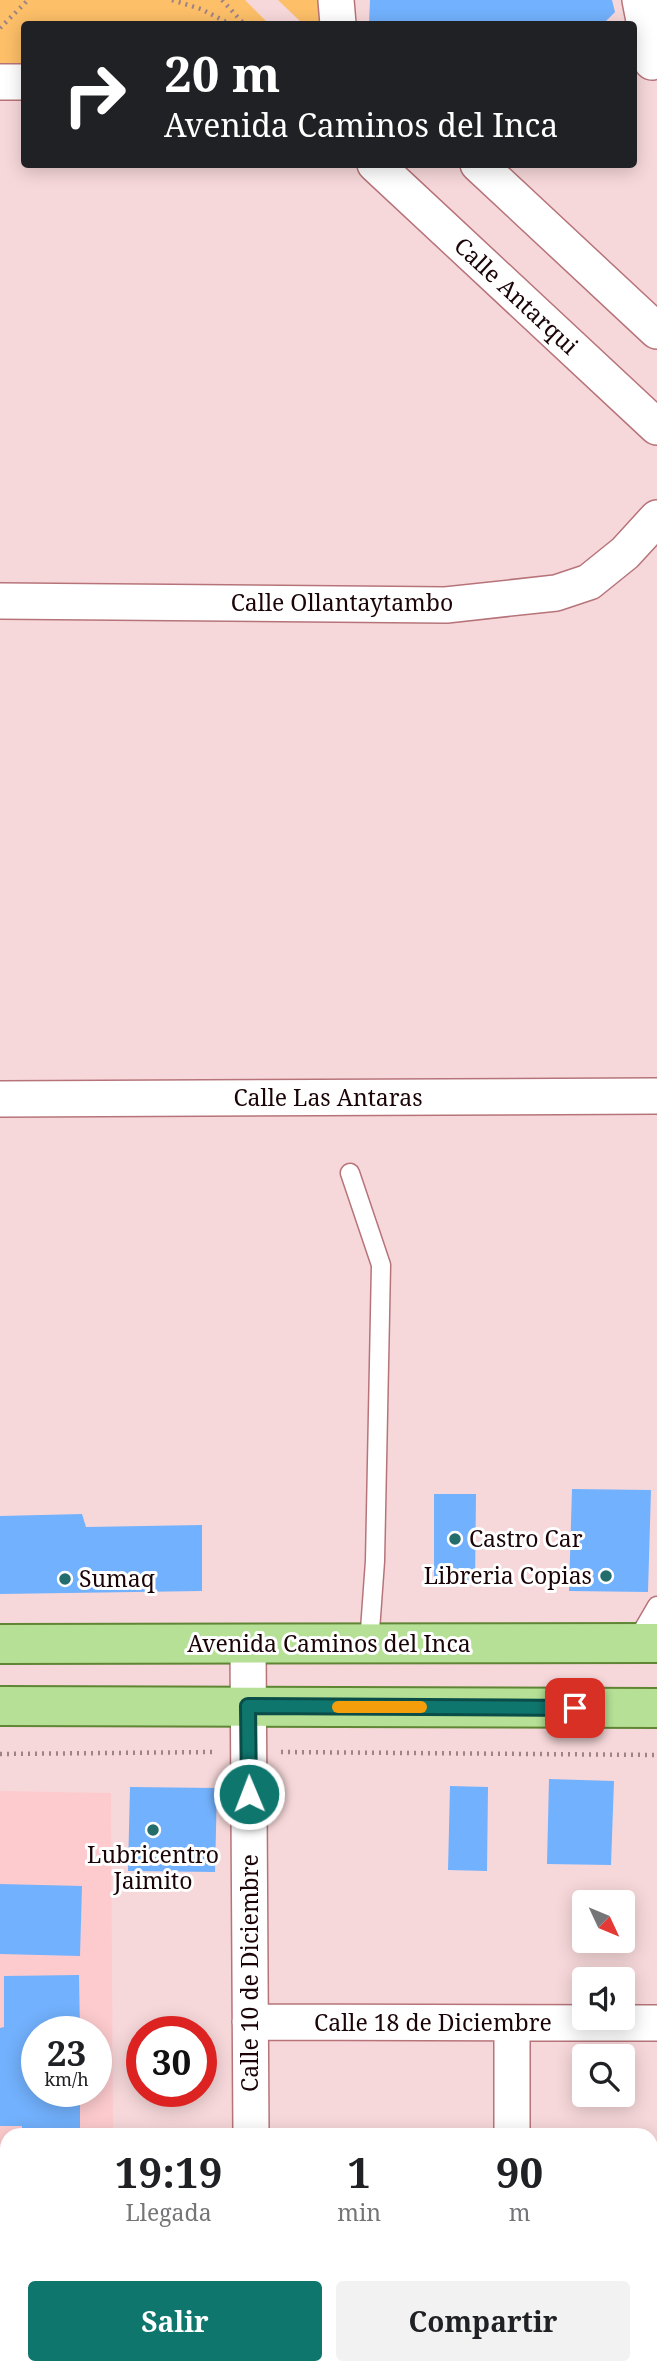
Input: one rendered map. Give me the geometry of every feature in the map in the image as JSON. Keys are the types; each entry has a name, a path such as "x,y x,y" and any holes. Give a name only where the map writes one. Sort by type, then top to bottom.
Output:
{"main road":[{"name":"Avenida Caminos del Inca","path":"0,1644 646,1643"},
{"path":"0,1706 657,1708"}],"street":[{"path":"336,0 338,21"},
{"path":"640,0 647,62"},
{"path":"0,82 21,82"},
{"name":"Calle Antarqui","path":"379,168 657,427"},
{"path":"482,168 657,331"},
{"name":"Calle Ollantaytambo","path":"0,601 446,604 556,593 589,582 625,553 657,518"},
{"name":"Calle Las Antaras","path":"0,1099 657,1096"},
{"name":"Calle 10 de Diciembre","path":"248,1644 251,2128"},
{"name":"Calle 18 de Diciembre","path":"250,2022 657,2023"},
{"path":"512,2023 512,2128"}],"lane":[{"path":"350,1173 382,1265 375,1562 369,1644"},
{"path":"646,1643 657,1606"}],"path":[{"path":"0,28 28,0"},
{"path":"172,0 201,9 224,21"},
{"path":"222,0 241,21"},
{"path":"0,1754 248,1752 657,1755"}],"shaded area":[{"path":"0,0 245,0 266,21 21,21 21,64 0,63"},
{"path":"278,0 330,0 329,21 300,21"},
{"path":"0,1791 111,1793 113,2128 0,2128"}],"building":[{"path":"370,0 612,0 615,12 606,21 369,21"},
{"path":"572,1489 651,1490 648,1592 569,1591"},
{"name":"Castro Car","path":"434,1494 476,1494 475,1584 434,1584"},
{"path":"82,1514 86,1527 202,1525 202,1591 0,1594 0,1516"},
{"path":"549,1779 614,1781 611,1865 547,1864"},
{"path":"450,1786 488,1787 487,1871 448,1870"},
{"path":"130,1787 217,1788 215,1872 128,1871"},
{"path":"0,1884 82,1886 80,1956 0,1954"},
{"path":"79,1975 80,2016 21,2016 21,2107 80,2107 80,2128 0,2126 0,2028 4,2027 4,1976"}],"slow traffic":[{"path":"338,1707 421,1707"}],"place":[{"name":"Castro Car","path":"455,1539"},
{"name":"Libreria Copias","path":"606,1576"},
{"name":"Sumaq","path":"65,1579"},
{"name":"Lubricentro Jaimito","path":"153,1830"}],"route":[{"path":"249,1794 248,1706 575,1708"}]}
